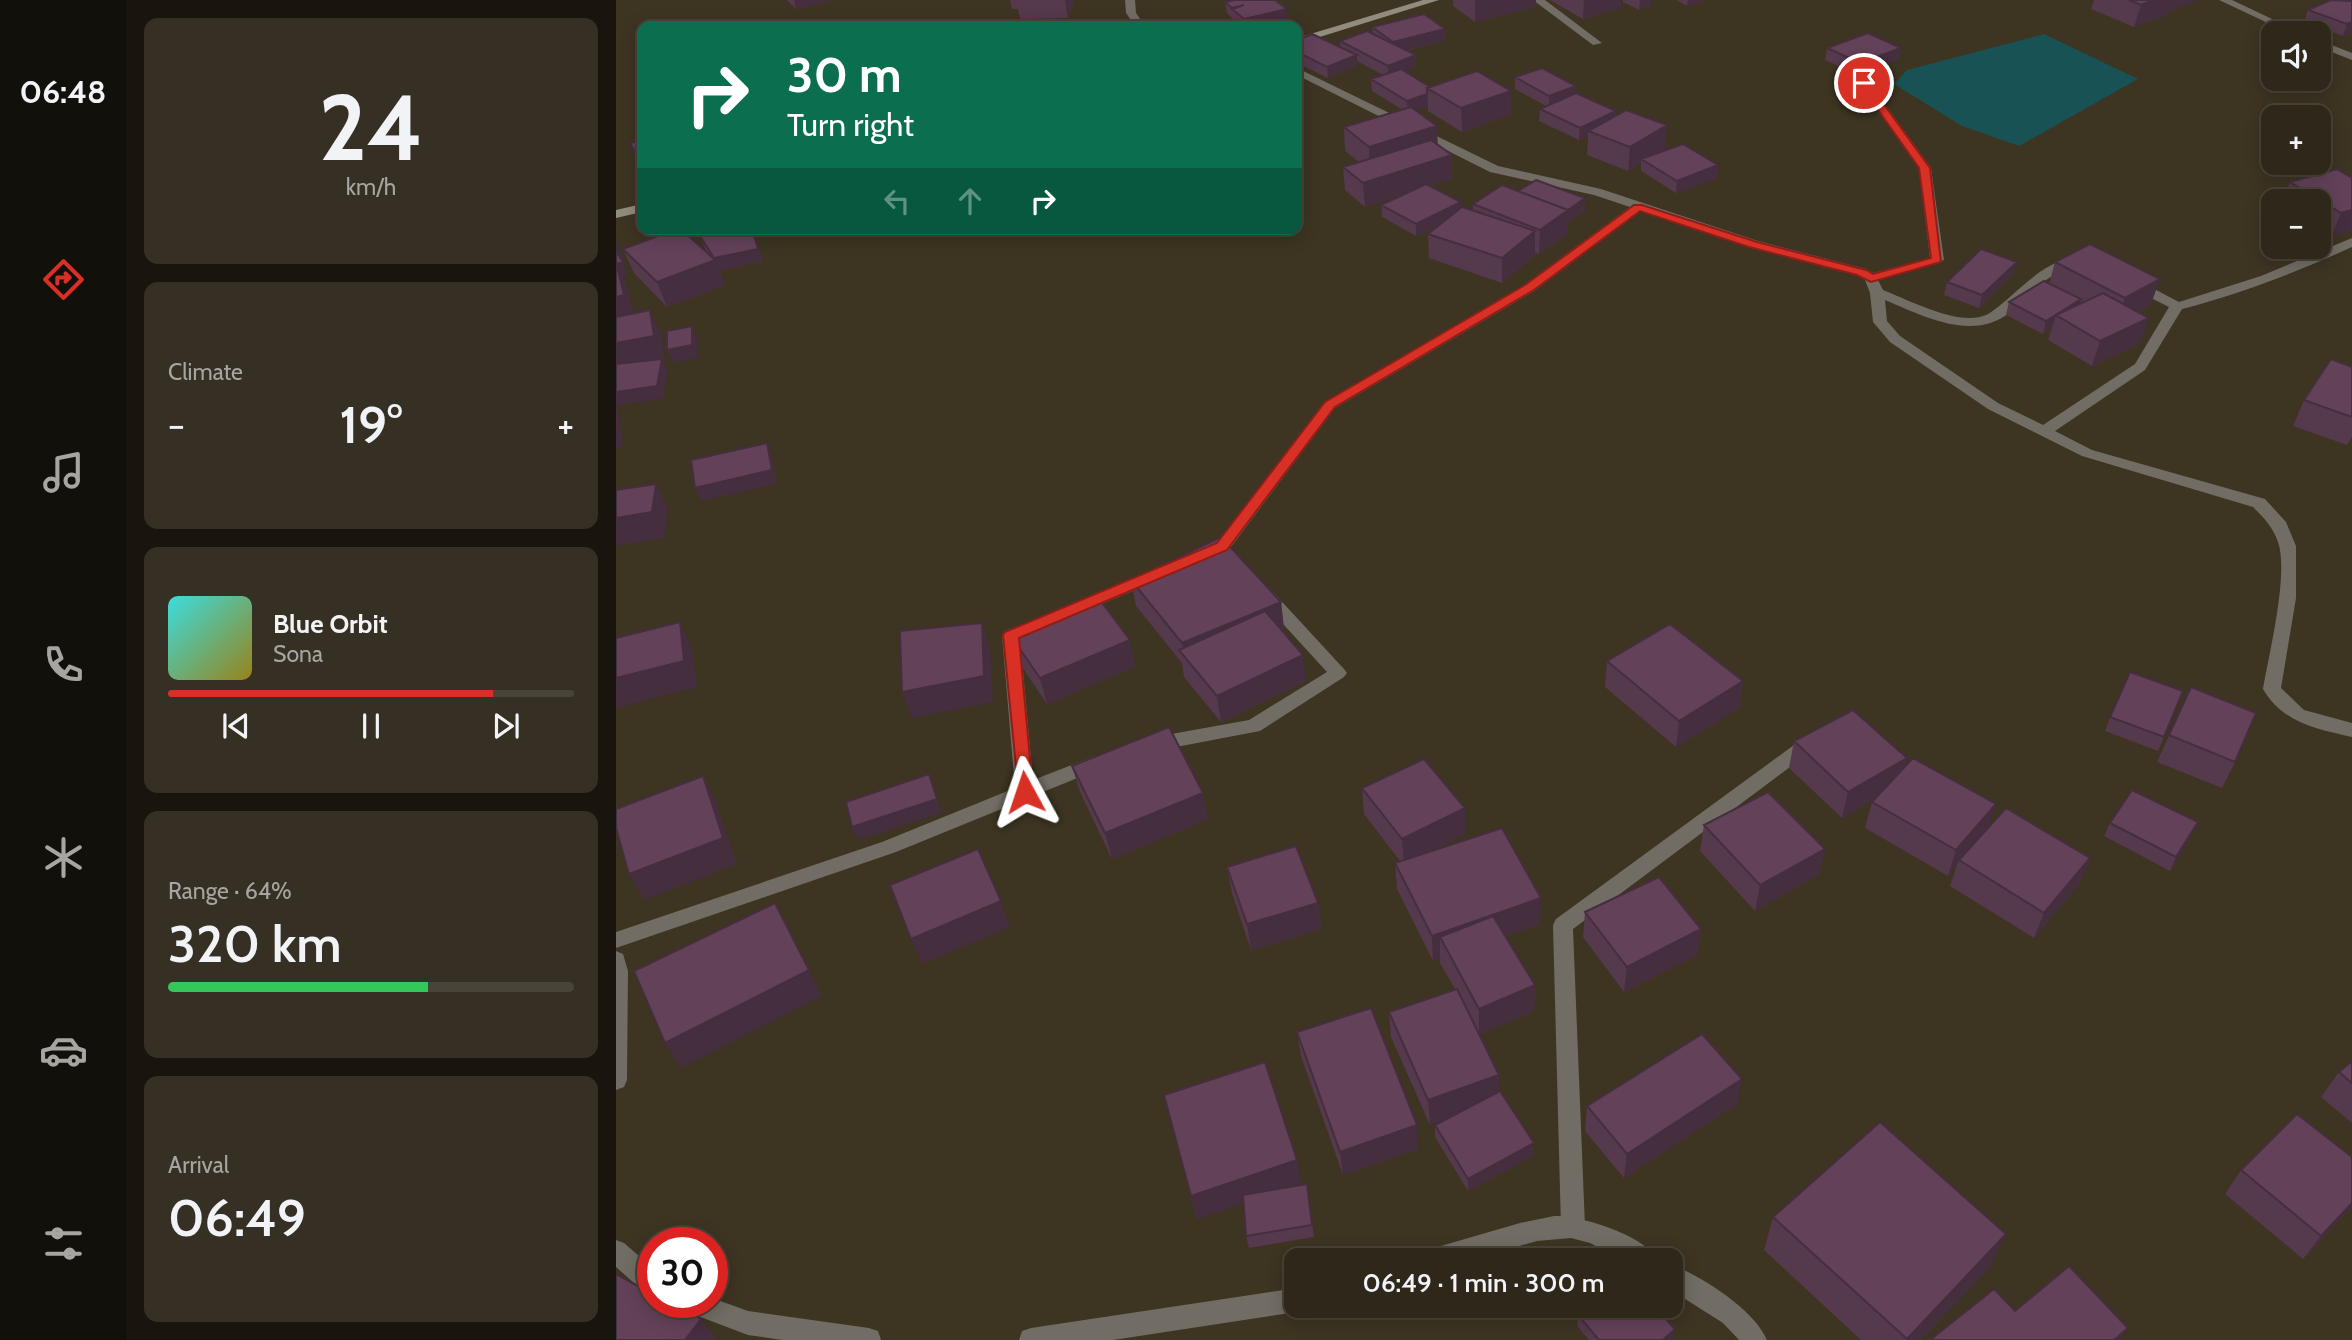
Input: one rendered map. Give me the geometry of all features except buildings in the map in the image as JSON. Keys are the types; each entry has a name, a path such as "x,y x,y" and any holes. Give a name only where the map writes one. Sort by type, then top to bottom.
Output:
{"main road":[{"path":"1302,40 1434,0"},
{"path":"616,214 637,209"}],"street":[{"path":"1130,0 1130,13 1136,21"},
{"path":"1538,0 1597,43"},
{"path":"2224,0 2271,21"},
{"path":"2237,5 2249,0"},
{"path":"2331,48 2352,57"},
{"path":"1302,73 1494,169 1597,192 1753,244 1861,272 1871,278 1877,293 1880,323 1895,340 1993,406 2087,453 2259,503 2280,526 2288,546 2288,598 2272,689 2280,701 2298,717 2352,730"},
{"path":"1864,83 1925,168 1937,260 1871,278"},
{"path":"1132,748 1255,726 1338,673 1253,581 1216,549 1330,405 1529,288 1638,207"},
{"path":"2125,280 2148,289 2177,306 2290,271 2352,242"},
{"path":"1877,293 1959,321 1979,322 1998,313 2039,279 2067,264 2090,268"},
{"path":"2043,432 2140,367 2164,333 2177,306"},
{"path":"1025,792 1010,635 1172,568"},
{"path":"1573,1227 1563,925 1800,750"},
{"path":"616,940 889,847 1108,758"},
{"path":"616,960 616,1080"},
{"path":"1475,1248 1522,1234 1573,1227 1625,1248"},
{"path":"616,1251 637,1270"},
{"path":"1683,1284 1731,1314 1755,1340"},
{"path":"1031,1340 1284,1302"},
{"path":"728,1316 748,1323 869,1340"}],"water":[{"path":"2044,34 2138,79 2019,146 1962,126 1894,84 1907,70"}],"route":[{"path":"1025,792 1010,635 1222,547 1330,405 1529,288 1638,207 1753,244 1861,272 1871,278 1937,260 1925,168 1864,83"}]}
